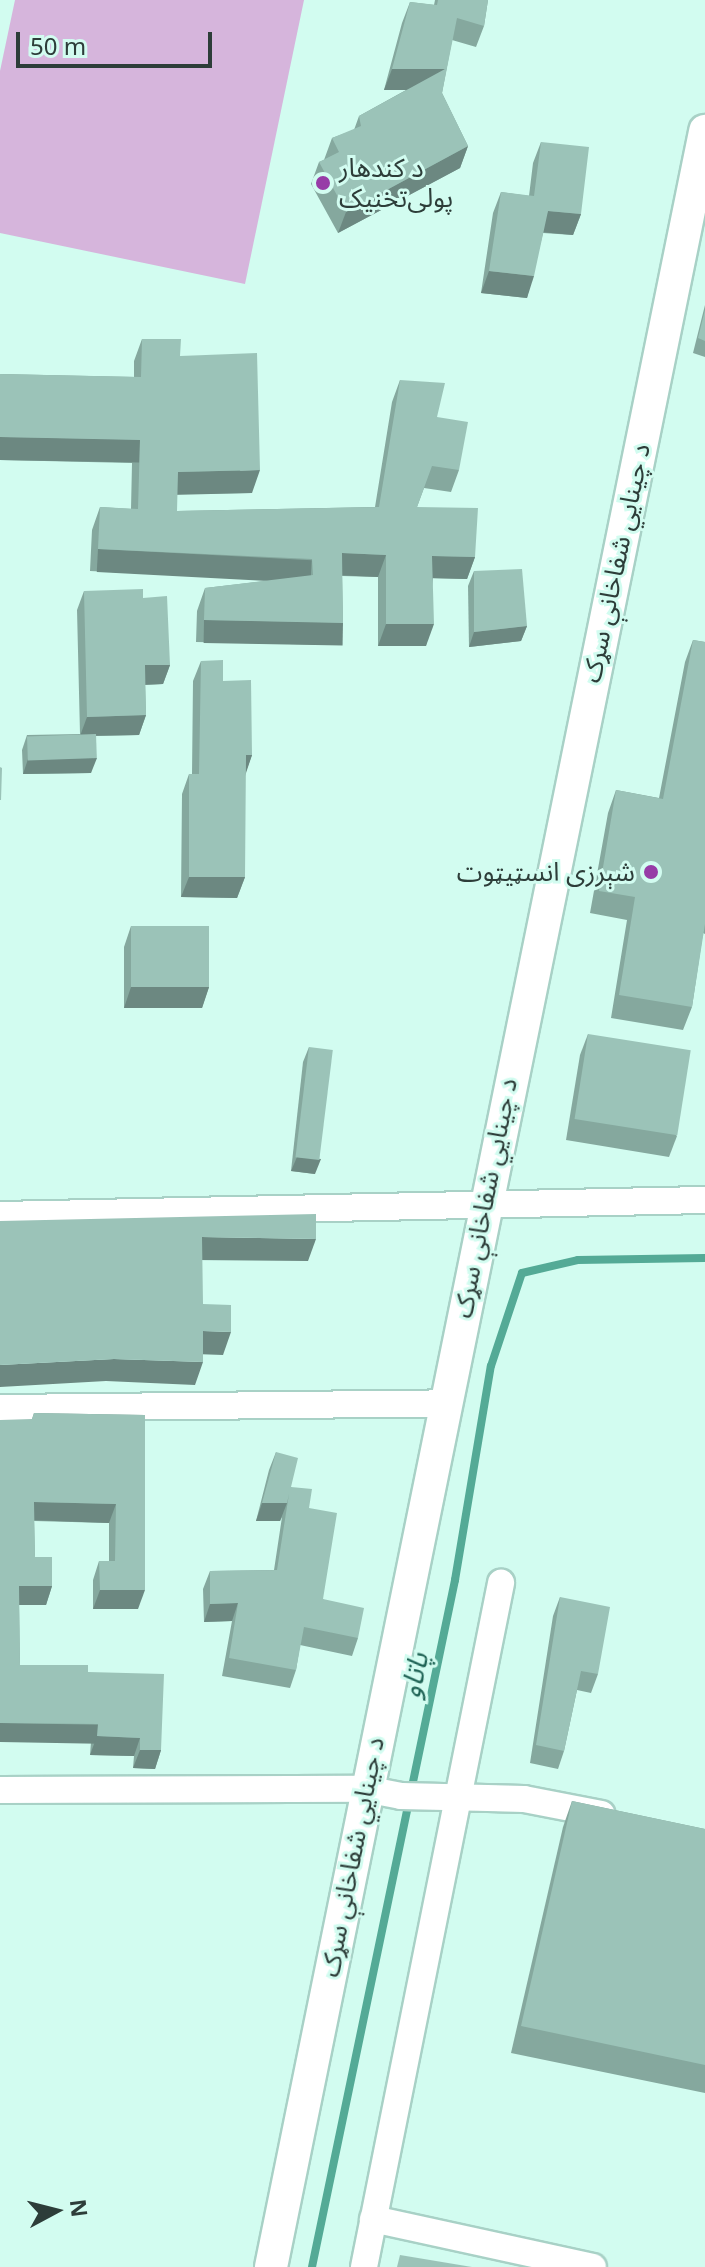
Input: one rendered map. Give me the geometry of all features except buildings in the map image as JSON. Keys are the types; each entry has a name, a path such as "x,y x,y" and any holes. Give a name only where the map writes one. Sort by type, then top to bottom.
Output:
{"main road":[{"name":"د چينايي شفاخانې سړک","path":"271,2267 483,1207 704,142"}],"street":[{"path":"0,1215 705,1200"},
{"path":"0,1408 444,1403"},
{"path":"364,2267 448,1794 501,1583"},
{"path":"0,1790 365,1789 401,1796 448,1794 524,1799 630,1820"},
{"path":"373,2219 593,2267"}],"shaded area":[{"path":"15,0 304,0 245,284 0,233 0,71"}],"waterway":[{"name":"پاتاو","path":"312,2267 455,1580 491,1366 522,1273 578,1260 705,1258"}],"place":[{"name":"د کندهار پولی‌تخنیک","path":"323,183"},
{"name":"شېرزی انسټيټوت","path":"651,872"}]}
